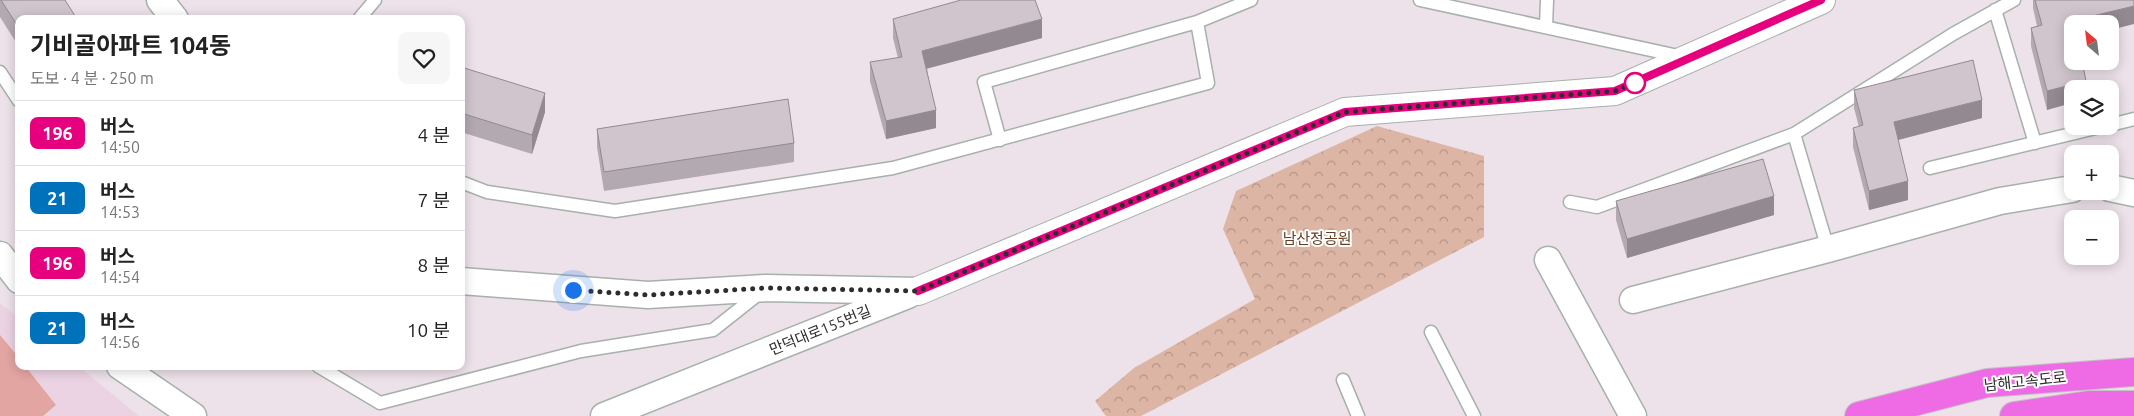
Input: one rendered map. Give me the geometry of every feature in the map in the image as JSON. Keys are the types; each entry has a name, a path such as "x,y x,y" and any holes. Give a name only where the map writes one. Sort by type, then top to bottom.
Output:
{"highway":[{"name":"남해고속도로","path":"1859,416 1987,383 2134,372"},
{"name":"남해고속도로","path":"2014,416 2089,405 2134,405"}],"street":[{"path":"160,0 172,15"},
{"path":"918,291 1345,112 1615,91 1821,0"},
{"path":"1633,300 1828,249 2000,201 2064,190"},
{"path":"2119,190 2134,193"},
{"path":"0,255 15,275"},
{"path":"1548,260 1633,416"},
{"name":"만덕대로155번길","path":"465,281 648,295 766,288 918,291"},
{"name":"만덕대로155번길","path":"604,416 918,291"},
{"path":"126,370 193,416"}],"lane":[{"path":"363,15 375,0"},
{"path":"1000,140 984,82 1197,22 1251,0"},
{"path":"1420,0 1691,58"},
{"path":"1546,27 1547,0"},
{"path":"1570,202 1596,207 1794,134 1953,34 2014,0"},
{"path":"1996,10 2035,143"},
{"path":"465,184 487,192 615,211 893,168 1208,83 1197,22"},
{"path":"0,72 15,95"},
{"path":"2119,123 2134,119"},
{"path":"1794,134 1828,249"},
{"path":"1930,168 2067,135"},
{"path":"325,370 380,403 581,351 713,330 766,288"},
{"path":"1431,332 1474,416"},
{"path":"1343,380 1358,416"}],"shaded area":[{"path":"0,303 15,315 15,370 83,370 139,416 0,416"},
{"path":"0,335 15,353 15,370 28,370 56,405 43,416 0,416"}],"green space":[{"name":"남산정공원","path":"1377,126 1484,156 1484,237 1141,416 1106,416 1095,401 1134,368 1255,299 1223,229 1236,191"}],"building":[{"path":"1,0 65,0 74,15 15,15 15,22"},
{"path":"961,0 1035,0 1042,19 922,51 936,110 886,121 870,62 902,57 893,19"},
{"path":"2035,0 2134,0 2134,6 2097,15 2064,15 2064,70 2084,70 2086,80 2064,80 2064,87 2047,91 2031,28 2042,25"},
{"path":"1973,60 1982,100 1894,122 1908,181 1869,191 1853,128 1863,125 1854,90"},
{"path":"465,68 545,93 532,135 465,114"},
{"path":"788,99 794,143 604,172 597,129"},
{"path":"1763,159 1774,196 1627,239 1616,201"}],"bus line":[{"name":"196","path":"918,291 1345,112 1615,91 1821,0"}],"route":[{"path":"573,290 648,295 766,288 918,291 1345,112 1615,91 1635,83"}]}
